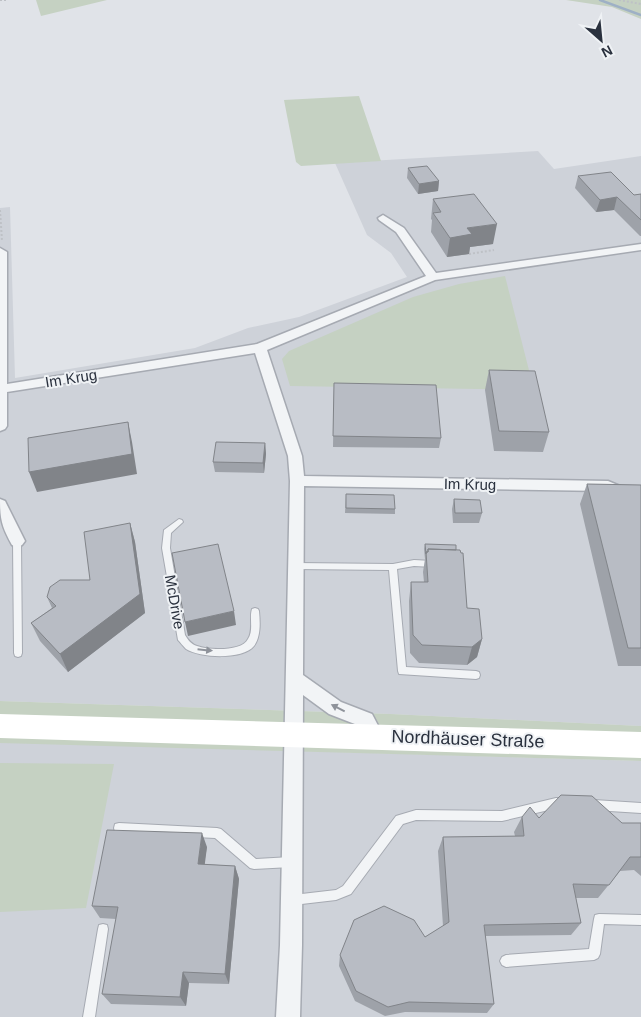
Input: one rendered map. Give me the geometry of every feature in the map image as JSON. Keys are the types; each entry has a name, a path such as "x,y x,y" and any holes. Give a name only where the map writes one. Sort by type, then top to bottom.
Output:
{"main road":[{"name":"Nordhäuser Straße","path":"0,726 641,745"}],"street":[{"path":"383,218 400,230 433,277"},
{"name":"Im Krug","path":"1,393 260,348 433,277 641,247"},
{"path":"0,426 1,251"},
{"path":"260,348 295,456 297,482 288,1017"},
{"name":"Im Krug","path":"297,482 608,486 630,497 641,498"},
{"path":"0,505 17,541"},
{"path":"295,679 335,708 366,720 374,736"}],"lane":[{"name":"McDrive","path":"179,522 167,532 166,548 182,637 188,645 198,650 232,652 242,650 254,639 255,611"},
{"path":"17,541 18,653"},
{"path":"296,566 393,567 414,563 441,564"},
{"path":"393,567 402,671 476,675"},
{"path":"291,900 336,895 347,890 400,820 416,815 502,816 556,803 641,808"},
{"path":"120,828 217,833 254,864 291,862"},
{"path":"506,961 594,954 599,919 641,920"},
{"path":"90,1017 103,929"}],"path":[{"path":"0,0 5,0"},
{"path":"619,0 641,4"},
{"path":"0,210 1,251"},
{"path":"469,254 494,250"}],"shaded area":[{"path":"538,151 554,169 641,156 641,726 391,714 0,701 0,208 10,207 15,378 195,348 248,328 299,317 407,277 391,253 367,235 335,163"},
{"path":"0,742 641,761 641,1017 0,1017"}],"green space":[{"path":"36,0 107,0 41,16"},
{"path":"566,0 641,0 641,19 612,7"},
{"path":"359,96 381,161 301,166 296,162 284,100"},
{"path":"505,276 534,390 290,386 282,359 289,351 413,297 459,284"},
{"path":"0,701 391,714 641,726 641,761 0,743"},
{"path":"0,763 114,764 86,908 0,912"}],"building":[{"path":"427,166 439,181 419,184 408,168"},
{"path":"611,172 634,195 641,194 641,220 617,197 600,200 578,176"},
{"path":"474,194 497,224 467,228 472,234 450,238 433,213 441,212 433,199"},
{"path":"489,370 535,371 549,432 499,431"},
{"path":"334,383 436,385 441,438 333,436"},
{"path":"128,422 132,454 29,472 28,438"},
{"path":"216,442 265,443 263,463 213,462"},
{"path":"587,484 641,485 641,648 628,648"},
{"path":"346,494 394,495 395,509 346,508"},
{"path":"454,499 480,500 482,513 455,513"},
{"path":"130,523 140,594 60,654 31,623 56,606 47,597 50,587 60,580 90,580 84,532"},
{"path":"218,544 234,611 185,622 172,553"},
{"path":"425,544 456,545 456,550 428,549 426,554"},
{"path":"428,549 460,550 463,553 467,608 479,609 482,639 472,647 422,645 413,635 411,582 428,582 426,552 428,552"},
{"path":"561,795 592,796 622,823 641,823 641,857 630,857 609,885 573,884 581,923 484,925 494,1004 409,1002 388,1007 356,991 340,955 354,920 384,906 414,920 425,937 449,922 443,837 524,836 522,817 530,807 539,818"},
{"path":"107,830 202,833 198,864 235,866 225,974 183,972 180,997 102,994 118,907 92,906"}],"waterway":[{"path":"600,0 641,15"}]}
